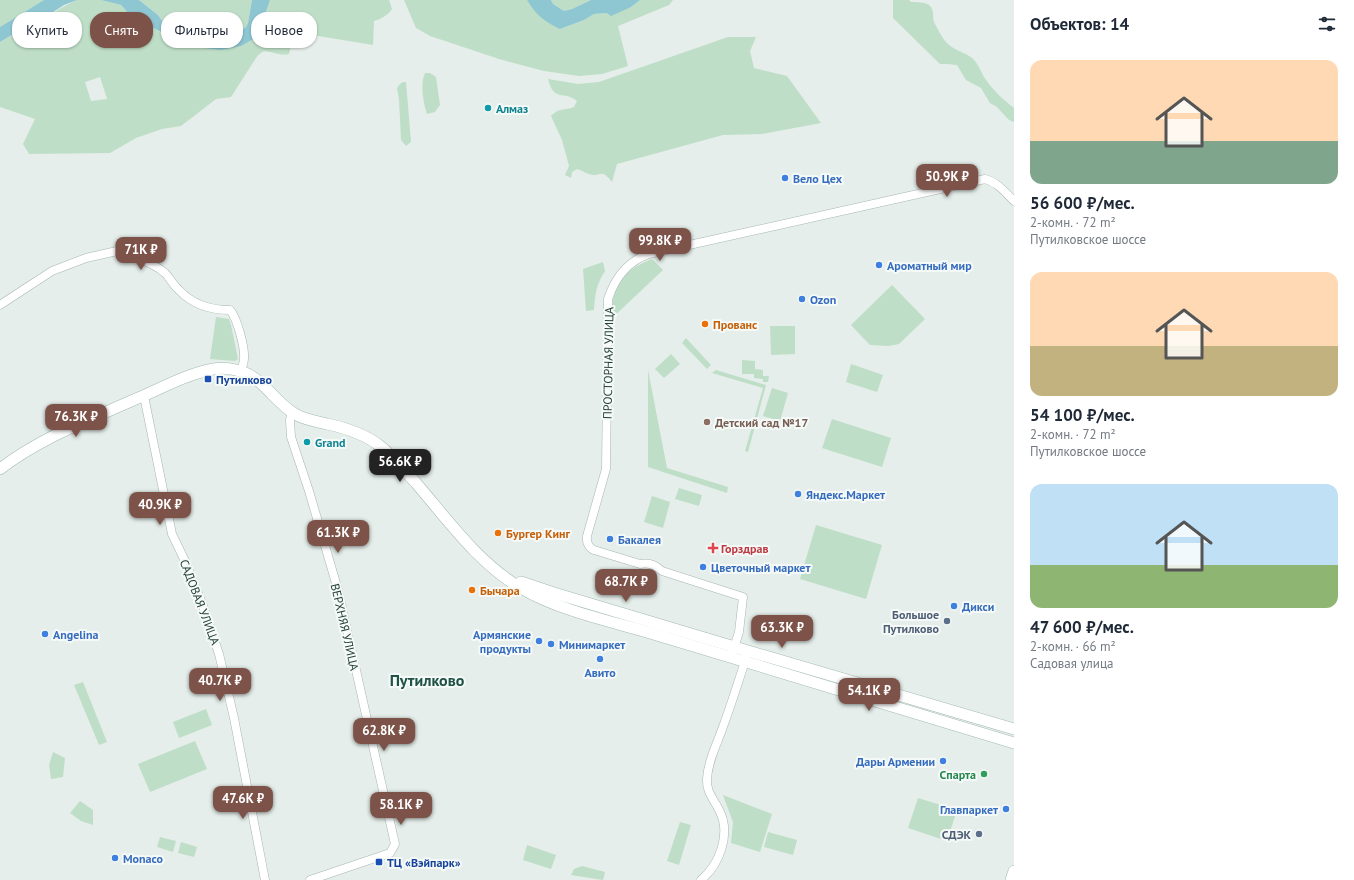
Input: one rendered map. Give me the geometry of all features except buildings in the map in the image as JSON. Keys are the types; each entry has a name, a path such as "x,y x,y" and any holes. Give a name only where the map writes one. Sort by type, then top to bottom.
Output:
{"main road":[{"path":"0,469 14,458 72,427 184,378 213,369 223,368 241,371 259,382 280,403 292,412 309,420 351,430 369,438 381,446 398,463 475,551 497,572 520,588 550,602 577,612 733,653 1014,743"},
{"path":"746,657 1014,730"},
{"path":"1011,880 1014,871"}],"street":[{"name":"ПРОСТОРНАЯ УЛИЦА","path":"733,653 738,632 743,597 662,571 657,566 645,562 640,564 594,550 589,546 587,541 587,536 606,469 608,299 616,280 629,265 649,254 985,179 991,180 997,184 1014,202"},
{"path":"0,306 52,272 86,258 117,251 123,252 156,267 164,273 185,296 201,305 214,309 230,310 233,314 241,340 244,357 241,371"},
{"name":"САДОВАЯ УЛИЦА","path":"144,396 172,534 185,561 203,606 219,654 234,718 265,880"},
{"name":"ВЕРХНЯЯ УЛИЦА","path":"292,412 290,420 291,437 310,491 338,590 395,844 390,854 310,880"},
{"path":"701,880 708,874 720,856 725,828 720,812 709,794 707,786 709,764 746,657"}],"green space":[{"path":"0,0 44,0 24,12 12,12 12,20 0,27"},
{"path":"77,0 101,0 121,5 127,12 90,12 90,48 153,48 153,27 161,33 161,48 243,48 243,39 251,38 251,48 290,48 289,54 264,51 258,55 231,97 216,99 181,126 162,129 136,138 110,153 29,154 23,144 35,119 0,107 0,42 12,36 12,48 82,48 82,12 54,12","holes":["100,77 107,99 91,101 85,82"]},
{"path":"139,0 252,0 248,23 243,29 243,12 161,12 161,19"},
{"path":"270,0 389,0 392,9 384,16 374,21 373,45 317,36 317,12 265,11"},
{"path":"404,0 527,0 560,29 584,20 594,14 607,13 631,7 640,0 673,0 669,5 618,26 628,66 602,74 579,76 544,71 499,59 430,36 416,28"},
{"path":"551,0 591,0 564,11 553,4"},
{"path":"893,0 909,0 911,2 927,4 931,7 934,22 945,41 950,46 972,58 990,86 1014,108 1014,122 1009,120 997,107 990,103 981,88 966,80 957,65 940,64 893,18"},
{"path":"728,37 756,37 750,51 754,68 787,76 821,123 762,134 723,135 617,164 612,182 603,174 593,175 577,169 572,172 571,178 565,175 569,166 562,140 551,116 560,110 574,107 577,101 568,96 556,94 550,86 548,79 578,84 599,82"},
{"path":"425,73 430,73 436,77 440,105 435,112 427,114 423,93 423,77"},
{"path":"403,82 406,82 411,142 406,146 401,140 397,88"},
{"path":"652,259 663,270 611,319 616,289 620,282 632,269"},
{"path":"603,262 605,271 596,290 594,310 586,311 583,269"},
{"path":"892,285 925,319 899,344 888,346 870,345 851,325"},
{"path":"216,317 229,319 238,359 235,361 210,359"},
{"path":"770,326 795,326 795,354 771,355"},
{"path":"686,338 711,365 707,369 682,343"},
{"path":"671,354 680,364 664,378 655,369"},
{"path":"742,360 755,361 755,369 763,370 763,376 769,376 768,382 763,382 763,379 754,378 754,374 742,374"},
{"path":"851,364 883,375 877,392 846,382"},
{"path":"648,370 667,468 728,487 727,493 648,467"},
{"path":"716,370 766,385 748,452 745,451 763,388 712,373"},
{"path":"772,388 788,393 780,421 763,416"},
{"path":"832,419 891,438 882,467 822,448"},
{"path":"679,488 702,495 699,506 675,499"},
{"path":"652,496 670,502 663,528 644,522"},
{"path":"816,525 882,545 866,599 800,579"},
{"path":"83,682 107,742 99,745 74,685"},
{"path":"206,709 212,725 179,738 173,722"},
{"path":"195,741 207,769 150,792 138,764"},
{"path":"53,752 65,758 63,777 51,779 49,765"},
{"path":"723,795 772,814 760,852 731,843 733,822"},
{"path":"918,798 957,810 947,841 908,828"},
{"path":"80,801 93,810 93,825 81,821 70,813"},
{"path":"680,822 691,825 679,865 667,861"},
{"path":"768,832 797,840 793,855 764,847"},
{"path":"160,837 176,841 173,852 157,847"},
{"path":"181,842 197,847 194,857 178,853"},
{"path":"527,845 556,855 551,869 523,860"},
{"path":"582,866 605,872 603,880 571,875 574,869"}],"water":[{"path":"44,0 77,0 64,5 53,12 24,12"},
{"path":"101,0 139,0 158,15 161,19 161,32 153,28 153,12 127,12 121,5"},
{"path":"252,0 270,0 266,12 251,12 251,40 243,45 243,29 248,23"},
{"path":"527,0 551,0 553,4 564,11 591,0 640,0 631,7 611,16 607,13 594,14 584,20 560,29 541,18"},
{"path":"12,20 12,35 0,42 0,27"},
{"path":"204,48 231,48 221,50"}],"place":[{"name":"Алмаз","path":"488,108"},
{"name":"Вело Цех","path":"785,178"},
{"name":"Ароматный мир","path":"879,265"},
{"name":"Ozon","path":"802,299"},
{"name":"Прованс","path":"705,324"},
{"name":"Путилково","path":"208,379"},
{"name":"Детский сад №17","path":"707,422"},
{"name":"Grand","path":"307,442"},
{"name":"Яндекс.Маркет","path":"798,494"},
{"name":"Бургер Кинг","path":"498,533"},
{"name":"Бакалея","path":"610,539"},
{"name":"Горздрав","path":"713,548"},
{"name":"Цветочный маркет","path":"703,567"},
{"name":"Бычара","path":"472,590"},
{"name":"Дикси","path":"954,606"},
{"name":"Большое Путилково","path":"947,621"},
{"name":"Angelina","path":"45,634"},
{"name":"Армянские продукты","path":"539,641"},
{"name":"Минимаркет","path":"551,644"},
{"name":"Авито","path":"600,659"},
{"name":"Дары Армении","path":"943,761"},
{"name":"Спарта","path":"984,774"},
{"name":"Главпаркет","path":"1006,809"},
{"name":"СДЭК","path":"979,834"},
{"name":"Monaco","path":"115,858"},
{"name":"ТЦ «Вэйпарк»","path":"379,862"}],"district":[{"name":"Путилково","path":"427,680"}]}
